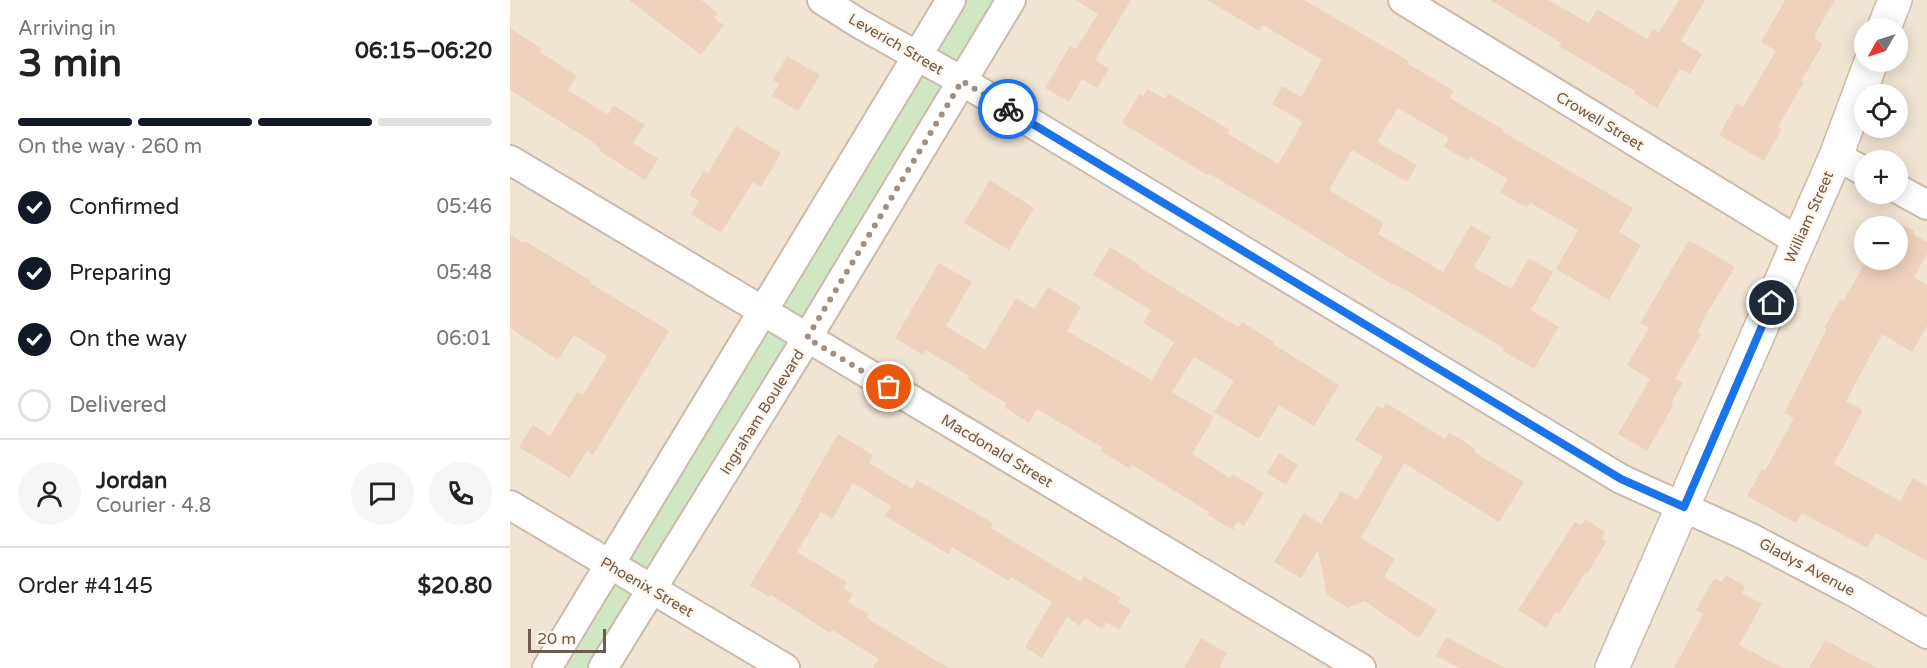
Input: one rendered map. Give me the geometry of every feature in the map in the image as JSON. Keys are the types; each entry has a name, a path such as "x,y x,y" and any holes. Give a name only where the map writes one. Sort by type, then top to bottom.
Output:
{"street":[{"name":"Leverich Street","path":"822,0 962,81 1621,479 1684,507"},
{"path":"547,668 951,0"},
{"name":"Ingraham Boulevard","path":"603,668 807,338 1011,0"},
{"name":"Crowell Street","path":"1402,0 1798,241"},
{"path":"1888,18 1895,0"},
{"name":"William Street","path":"1612,668 1836,156 1867,72"},
{"path":"1836,156 1854,166"},
{"name":"Macdonald Street","path":"510,160 1361,668"},
{"path":"1908,195 1927,205"},
{"name":"Phoenix Street","path":"510,505 785,668"},
{"name":"Gladys Avenue","path":"1684,507 1749,537 1854,592 1927,634"}],"shaded area":[{"path":"510,0 1927,0 1927,668 510,668"}],"green space":[{"path":"951,0 1011,0 603,668 547,668"}],"building":[{"path":"629,0 701,0 718,13 714,18 724,25 701,55"},
{"path":"1076,0 1131,0 1095,60 1109,69 1097,88 1082,79 1069,102 1045,88 1070,46 1076,49 1098,14"},
{"path":"1207,0 1304,0 1409,61 1407,63 1454,91 1450,98 1504,130 1503,132 1633,208 1619,232 1641,245 1609,300 1556,269 1578,230 1530,203 1527,208 1500,192 1508,179 1470,157 1468,161 1444,147 1449,138 1398,108 1377,142 1417,165 1407,182 1352,150 1329,190 1384,223 1378,234 1443,272 1471,225 1491,237 1474,267 1511,289 1529,258 1553,272 1531,310 1559,327 1534,369 1503,351 1504,348 1390,283 1122,123 1139,94 1143,96 1147,89 1165,99 1168,93 1230,130 1227,133 1278,164 1303,122 1272,104 1282,86 1301,97 1322,60 1263,25 1259,31"},
{"path":"1490,0 1548,0 1589,23 1597,9 1647,39 1653,29 1659,33 1679,0 1705,0 1681,41 1702,54 1690,74 1680,69 1657,108 1634,94 1635,91 1559,46 1561,43"},
{"path":"1785,0 1835,0 1815,34 1815,39 1823,44 1801,81 1804,82 1778,127 1782,129 1764,161 1719,135 1737,103 1743,107 1776,51 1761,42"},
{"path":"510,28 542,49 540,52 577,76 568,90 608,115 613,105 645,125 633,143 658,159 645,180 600,151 601,149 591,141 510,90"},
{"path":"787,56 820,75 798,111 772,96 779,84 773,80"},
{"path":"736,126 781,153 761,187 753,182 721,233 691,214 699,201 689,195 704,171 708,173"},
{"path":"990,180 1034,208 1009,250 964,223"},
{"path":"1908,228 1914,231 1913,234 1927,242 1927,254 1914,277 1927,285 1927,326 1912,352 1882,334 1846,401 1863,410 1834,464 1900,501 1913,478 1927,486 1927,561 1876,533 1867,548 1802,513 1796,523 1747,496 1762,469 1765,471 1794,418 1784,413 1827,329 1824,328 1840,300 1843,301 1861,270 1908,270"},
{"path":"510,235 524,243 525,241 669,331 593,455 587,451 570,478 519,447 533,425 550,436 577,392 583,395 607,356 574,335 558,360 510,328"},
{"path":"1689,240 1735,267 1706,315 1698,332 1701,334 1675,379 1683,383 1671,403 1674,404 1647,451 1618,434 1650,379 1627,365 1649,328 1640,323"},
{"path":"1110,247 1238,327 1242,322 1339,385 1314,426 1279,405 1259,439 1214,412 1234,381 1194,357 1172,392 1214,417 1192,454 1230,478 1232,474 1264,493 1244,526 1237,522 1233,530 1208,515 1209,512 1132,465 1130,469 1101,451 1103,448 1037,409 1029,423 1004,407 1006,403 967,378 969,376 926,350 923,355 895,338 939,263 972,282 946,326 985,350 1016,298 1034,309 1048,287 1081,307 1067,331 1152,380 1174,342 1143,323 1151,310 1093,275"},
{"path":"1386,403 1445,439 1449,432 1476,449 1474,452 1524,482 1499,522 1404,463 1361,538 1395,559 1384,577 1437,610 1419,638 1364,601 1348,608 1327,595 1318,550 1301,578 1274,562 1304,513 1321,524 1341,491 1357,500 1383,457 1355,440 1377,406 1383,409"},
{"path":"838,434 873,455 869,463 912,489 917,480 993,523 991,528 1081,582 1084,576 1121,598 1118,602 1131,610 1119,630 1106,622 1102,629 1085,618 1080,626 1067,617 1042,658 1025,647 1052,602 1011,577 1009,581 952,547 948,554 885,516 891,506 853,483 832,519 821,512 797,552 847,582 843,588 853,594 848,602 869,614 867,618 948,668 873,668 879,659 832,630 830,633 771,595 769,597 750,585 802,500 800,500"},
{"path":"1279,453 1298,465 1286,485 1267,473"},
{"path":"1585,519 1605,532 1602,538 1607,541 1559,614 1556,612 1546,628 1518,610 1575,522 1581,525"},
{"path":"1726,575 1745,586 1742,593 1762,604 1739,645 1783,668 1674,668 1703,614 1696,610 1714,578 1722,582"},
{"path":"1446,637 1505,668 1459,668 1436,656"},
{"path":"1201,638 1227,653 1219,668 1184,668"},
{"path":"1825,640 1877,668 1809,668"}],"way so far":[{"path":"889,387 807,338 962,81 1008,109"}],"route":[{"path":"1008,109 1621,479 1684,507 1772,303"}]}
